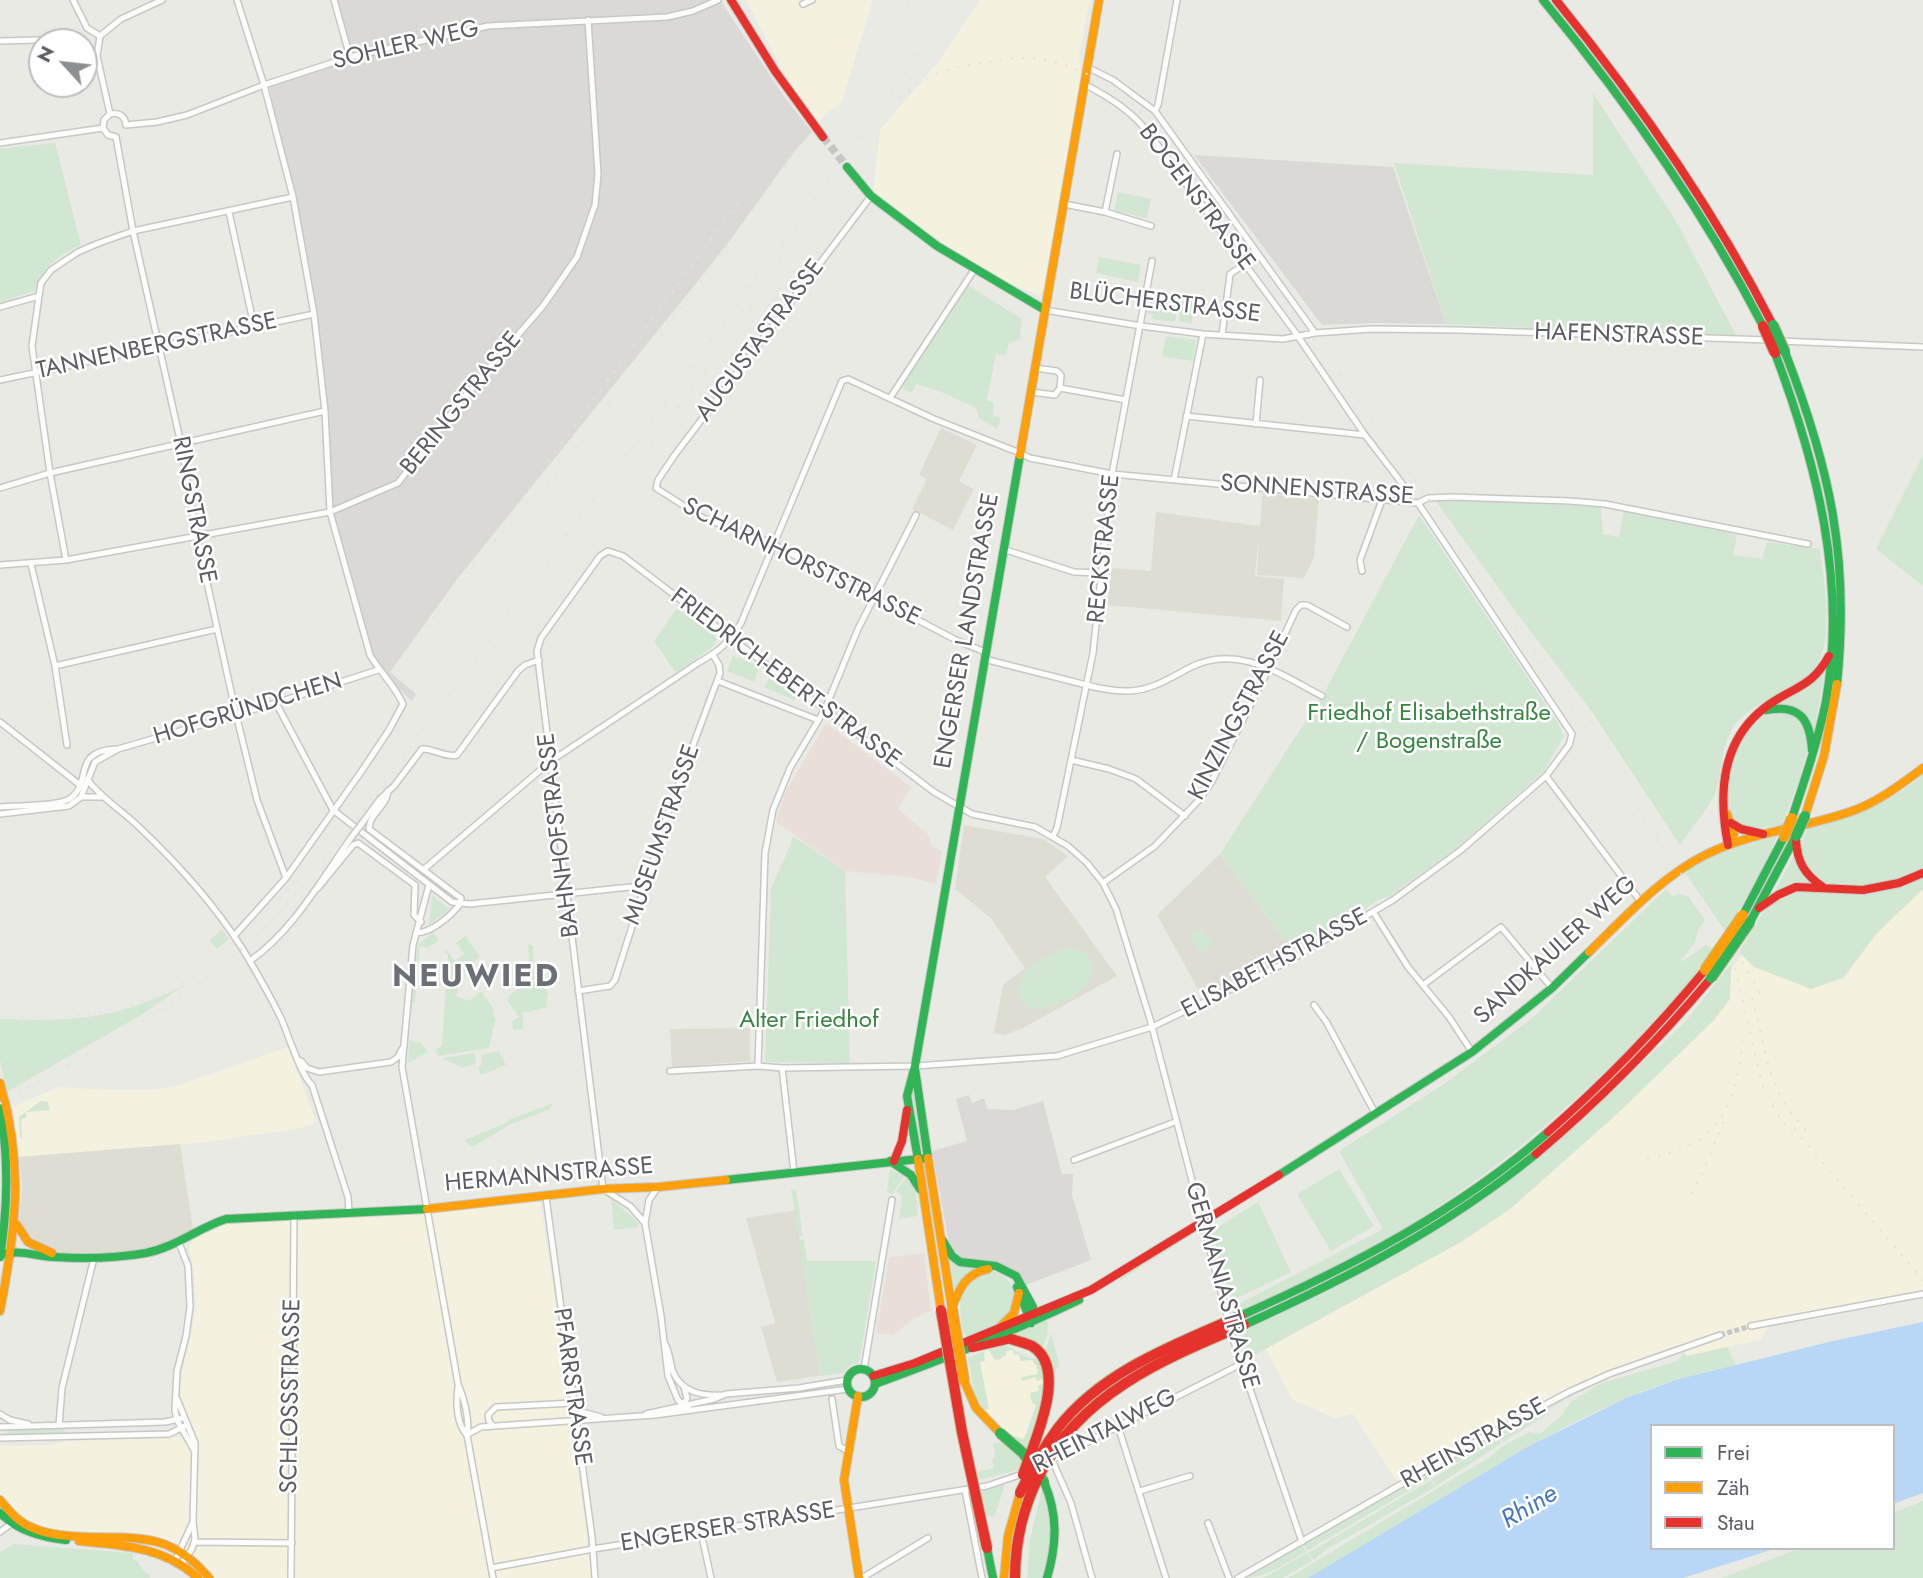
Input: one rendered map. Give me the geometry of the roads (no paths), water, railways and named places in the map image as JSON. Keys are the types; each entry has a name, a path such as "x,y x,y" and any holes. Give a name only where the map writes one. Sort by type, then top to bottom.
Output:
{"main road":[{"path":"731,0 781,80 823,137"},
{"name":"ENGERSER LANDSTRASSE","path":"923,1159 909,1104 909,1081 915,1066 1099,0"},
{"path":"1543,0 1602,72 1678,179 1768,326"},
{"path":"1556,0 1610,67 1692,183 1742,266 1808,410 1834,505 1843,575 1843,628 1835,703 1823,759 1805,816 1759,908"},
{"name":"BLÜCHERSTRASSE","path":"847,167 871,196 937,246 1045,310"},
{"path":"1020,1493 1049,1438 1069,1414 1095,1390 1139,1361 1327,1287 1392,1253 1481,1196 1560,1134 1611,1088 1678,1017 1747,918 1784,837 1812,764 1823,718 1832,650 1833,585 1824,508 1805,433 1780,353"},
{"path":"1728,845 1723,781 1728,756 1744,727 1775,701 1810,684 1821,671 1832,650"},
{"path":"1762,711 1782,708 1794,710 1803,717 1812,735 1812,764"},
{"name":"SANDKAULER WEG","path":"942,1356 999,1328 1072,1304 1376,1115 1472,1052 1552,988 1641,902 1684,867 1728,845 1862,807 1885,796 1923,768"},
{"path":"1724,807 1734,837 1728,845"},
{"path":"1731,823 1741,829 1763,834"},
{"path":"1796,836 1801,868 1809,878 1823,887"},
{"path":"1747,918 1790,889 1874,889 1923,873"},
{"name":"ENGERSER LANDSTRASSE","path":"915,1066 923,1159"},
{"path":"0,1083 12,1120 18,1183 12,1227 0,1256"},
{"path":"909,1104 901,1146 892,1161 911,1175 924,1195"},
{"path":"0,1108 9,1172 12,1227 11,1252 0,1311"},
{"path":"923,1159 924,1195 946,1310 970,1398 987,1422 1030,1461 1050,1496 1056,1521 1056,1538 1047,1578"},
{"path":"923,1159 939,1235 962,1432 993,1578"},
{"name":"HERMANNSTRASSE","path":"68,1258 145,1253 179,1242 205,1225 221,1220 427,1209 603,1189 658,1187 923,1159"},
{"path":"12,1227 30,1244 68,1258"},
{"path":"939,1235 952,1256 960,1262 996,1266 1012,1272 1019,1279 1031,1318"},
{"path":"0,1256 11,1252 68,1258"},
{"path":"946,1310 963,1282 982,1269 1007,1275 1024,1296 1046,1310"},
{"name":"SANDKAULER WEG","path":"942,1356 972,1348 1091,1290"},
{"path":"999,1328 1014,1313 1024,1296"},
{"path":"1015,1578 1018,1538 1031,1493 1042,1467 1076,1420 1101,1397 1128,1378 1242,1320"},
{"path":"972,1348 1012,1339 1030,1345 1045,1360 1050,1376 1049,1395 1024,1469 1008,1536 1004,1578"},
{"path":"858,1396 848,1384 855,1370 871,1376 942,1356"},
{"path":"858,1396 868,1394 871,1376"},
{"path":"858,1396 844,1480 861,1578"},
{"path":"0,1500 19,1521 38,1531 149,1539 181,1557 209,1578"},
{"path":"0,1513 28,1533 43,1538 148,1548 181,1557 198,1578"}],"street":[{"path":"74,0 87,28 100,36"},
{"path":"110,114 97,56 100,36 110,26 162,0"},
{"path":"234,936 286,878 389,730 403,704 370,655 330,512 325,411 314,314 293,197 264,85 237,0"},
{"path":"334,0 350,57"},
{"path":"694,11 700,0"},
{"name":"SOHLER WEG","path":"126,125 187,115 264,85 350,57 488,26 662,17 694,11 718,0"},
{"path":"803,4 812,0"},
{"path":"1155,111 1177,0"},
{"name":"BERINGSTRASSE","path":"0,565 66,560 330,512 398,483 459,403 543,306 577,257 595,205 598,174 588,20"},
{"path":"0,41 28,40"},
{"path":"1087,67 1113,80 1155,111 1315,333"},
{"name":"BOGENSTRASSE","path":"1084,84 1115,101 1141,123 1407,490 1407,501"},
{"path":"110,114 123,117 126,125 123,133 116,137 108,135 103,128 104,120 110,114"},
{"path":"0,143 103,128"},
{"name":"RINGSTRASSE","path":"116,137 133,231 181,444 197,537 236,714 257,800 286,878"},
{"path":"1105,212 1116,154"},
{"name":"AUGUSTASTRASSE","path":"656,488 658,480 674,456 871,196"},
{"path":"66,560 50,473 32,346 41,284 51,270 78,253 133,231 293,197"},
{"path":"1064,204 1105,212 1151,226"},
{"path":"229,212 254,327"},
{"name":"RECKSTRASSE","path":"1053,836 1057,828 1094,645 1112,474 1152,261"},
{"path":"1222,334 1230,274 1245,264"},
{"path":"890,398 974,270"},
{"path":"0,307 39,296"},
{"name":"BLÜCHERSTRASSE","path":"1045,310 1203,334 1283,339 1315,333"},
{"name":"TANNENBERGSTRASSE","path":"0,380 158,349 314,314"},
{"name":"HAFENSTRASSE","path":"1315,333 1371,329 1458,330 1923,347"},
{"path":"1174,480 1203,334"},
{"path":"1031,392 1055,395 1060,388 1061,375 1057,371 1035,368"},
{"name":"SONNENSTRASSE","path":"775,546 842,381 848,379 934,419 1030,458 1112,474 1418,503 1428,498 1452,498 1605,504 1808,544"},
{"path":"1256,424 1259,380"},
{"path":"1060,388 1126,400"},
{"path":"0,488 50,473 325,411"},
{"path":"1186,416 1366,435"},
{"name":"SCHARNHORSTSTRASSE","path":"656,488 704,518 775,546 985,655 1086,684 1122,691 1146,688 1197,664 1223,658 1247,660 1269,668 1322,696"},
{"path":"1363,571 1360,560 1382,500"},
{"name":"ELISABETHSTRASSE","path":"670,1071 758,1066 782,1069 915,1066 1057,1056 1152,1027 1287,962 1374,913 1461,850 1546,776 1569,745 1572,734 1418,503"},
{"path":"758,1066 762,910 767,839 781,788 825,709 874,597 916,515"},
{"path":"423,870 551,761 713,655 741,623 775,546"},
{"path":"1003,549 1074,572 1102,573"},
{"name":"FRIEDRICH-EBERT-STRASSE","path":"537,648 541,638 600,556 611,551 623,556 934,792 972,814 1027,825 1053,836 1073,850 1103,883"},
{"path":"31,564 55,666 67,745"},
{"name":"KINZINGSTRASSE","path":"1103,883 1144,856 1185,816 1212,781 1296,610 1301,605 1307,605 1347,627"},
{"path":"55,666 217,629"},
{"name":"BAHNHOFSTRASSE","path":"537,648 603,1189"},
{"path":"713,655 720,670 718,681 818,720"},
{"path":"318,888 323,876 353,835 422,749 451,757 458,754 520,669 539,660"},
{"name":"HOFGRÜNDCHEN","path":"81,790 85,767 90,758 99,752 118,749 276,703 378,670"},
{"name":"MUSEUMSTRASSE","path":"578,991 610,986 613,983 670,807 718,681"},
{"path":"276,703 333,810 449,900 460,904 630,887 643,888"},
{"path":"0,722 86,795 102,797"},
{"name":"HOFGRÜNDCHEN","path":"81,790 95,761 118,749"},
{"path":"1071,760 1136,779 1185,816"},
{"path":"1546,776 1641,902"},
{"path":"87,779 102,797 136,824 169,857 234,936 250,961 299,1058 303,1076 312,1085 348,1197 349,1212"},
{"path":"0,807 60,802 81,790 95,789"},
{"path":"0,814 69,806 81,790"},
{"path":"388,791 387,798 369,825 371,831 461,898 460,904 432,928 416,933"},
{"path":"250,961 289,924 356,844 360,844 415,885 414,915 421,922"},
{"name":"GERMANIASTRASSE","path":"1103,883 1123,928 1152,1027 1241,1364 1302,1542"},
{"path":"429,885 412,948 402,1075 458,1384 467,1417 467,1435 494,1578"},
{"path":"1374,913 1408,967 1450,1017 1472,1052"},
{"path":"1423,985 1501,927 1552,988"},
{"path":"1314,1005 1376,1115"},
{"path":"299,1058 309,1070 324,1072 388,1062 396,1059 403,1047"},
{"path":"388,1062 402,1075"},
{"path":"782,1069 794,1172"},
{"path":"312,1085 324,1072"},
{"path":"1074,1160 1175,1122"},
{"path":"658,1187 649,1200 645,1223 668,1376 678,1409"},
{"path":"603,1189 630,1206 645,1223"},
{"name":"PFARRSTRASSE","path":"546,1197 595,1578"},
{"path":"871,1376 892,1200"},
{"name":"SCHLOSSSTRASSE","path":"291,1578 294,1215"},
{"path":"179,1242 188,1266 190,1307 177,1371 176,1397 180,1419 194,1450 195,1542"},
{"path":"59,1425 62,1388 93,1271 94,1258"},
{"path":"1751,1326 1923,1294"},
{"name":"RHEINSTRASSE","path":"1238,1578 1464,1448 1569,1392 1609,1374 1720,1335"},
{"path":"665,1343 674,1374 684,1386 687,1395 678,1409"},
{"name":"RHEINTALWEG","path":"965,1490 1016,1477 1241,1364"},
{"path":"684,1386 702,1395 848,1384"},
{"path":"678,1409 690,1410 848,1384"},
{"path":"467,1435 477,1428 493,1426 608,1418 678,1409 726,1394"},
{"path":"832,1399 839,1446 848,1451"},
{"path":"493,1426 488,1415 496,1407 573,1407 608,1418"},
{"path":"0,1415 38,1426"},
{"path":"0,1427 180,1419"},
{"path":"92,1424 93,1436"},
{"path":"1118,1426 1166,1578"},
{"path":"0,1438 172,1433 185,1427"},
{"path":"1052,1460 1071,1503 1092,1578"},
{"path":"1140,1491 1190,1476"},
{"path":"965,1490 982,1578"},
{"name":"ENGERSER STRASSE","path":"491,1569 593,1549 965,1490"},
{"path":"181,1557 193,1522"},
{"path":"0,1532 12,1523"},
{"path":"1208,1523 1229,1578"},
{"path":"701,1532 711,1578"},
{"path":"861,1578 928,1538"},
{"path":"181,1557 195,1542 292,1543"}],"water":[{"name":"Rhine","path":"1923,1322 1923,1493 1895,1503 1895,1424 1650,1424 1650,1550 1771,1550 1683,1578 1308,1578 1529,1446 1626,1398 1679,1379"}],"tunnel":[{"path":"823,137 847,167"},
{"path":"1720,1335 1751,1326"}],"railway":[{"path":"894,33 909,0"},
{"path":"0,1104 133,1027 209,976 250,942 305,884 355,822 875,118 918,53 948,0"},
{"path":"900,99 926,79 951,69 1014,58 1043,60 1063,64 1100,81 1133,104 1161,132 1428,498 1717,925 1736,970 1762,1084 1776,1112 1797,1140"},
{"path":"407,653 472,565 554,478 579,447 796,151"},
{"path":"516,506 741,198"},
{"path":"632,469 753,307 786,252"},
{"path":"683,424 721,366"},
{"path":"280,899 327,842"},
{"path":"1737,953 1762,996"},
{"path":"0,1016 53,1017 101,1012 148,1000 195,976"},
{"path":"1752,998 1777,1089 1787,1107 1809,1134"},
{"path":"1647,1158 1694,1143 1705,1135 1724,1113 1736,1080 1742,1031"},
{"path":"1691,1194 1701,1177 1725,1118"},
{"path":"1794,1129 1923,1280"}],"district":[{"name":"NEUWIED","path":"476,978"}],"park label":[{"name":"Friedhof Elisabethstraße / Bogenstraße","path":"1429,728"},
{"name":"Alter Friedhof","path":"809,1021"}]}
